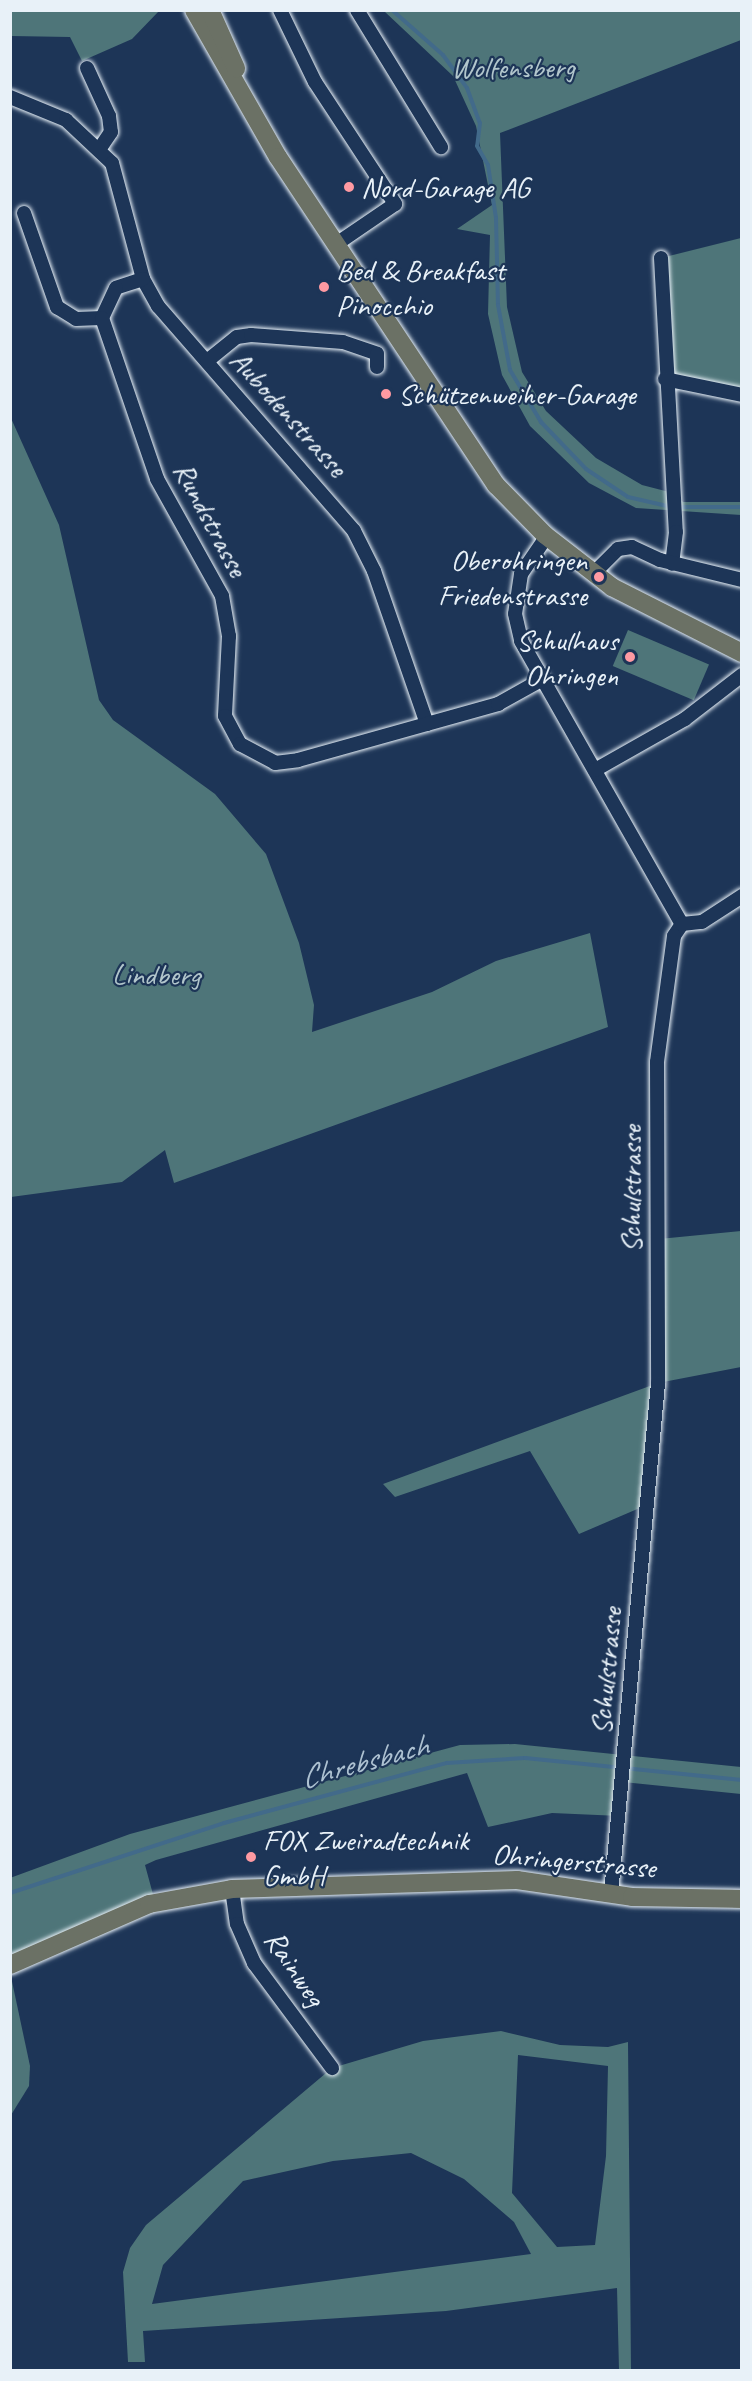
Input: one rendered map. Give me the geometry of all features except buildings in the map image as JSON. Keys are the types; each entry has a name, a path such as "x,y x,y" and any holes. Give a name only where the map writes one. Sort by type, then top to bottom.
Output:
{"main road":[{"path":"194,10 262,131 477,462 547,536 594,573 629,597 741,652"},
{"path":"210,10 262,131"},
{"name":"Ohringerstrasse","path":"10,1965 149,1904 232,1888 517,1880 611,1894 741,1899"}],"street":[{"path":"280,10 315,82 395,204 335,245"},
{"path":"357,10 441,147"},
{"path":"87,68 109,116 111,132 101,147"},
{"name":"Aubodenstrasse","path":"10,97 66,120 101,147 119,179 143,279 158,306 354,531 374,571 427,724"},
{"path":"24,213 57,307 76,319 102,318 116,288 143,279"},
{"path":"661,258 665,379 676,532 672,564"},
{"name":"Rundstrasse","path":"102,318 157,479 222,596 229,636 225,716 240,744 275,763 498,704 541,680"},
{"path":"207,361 237,337 251,335 343,342 377,354 377,367"},
{"path":"665,379 741,395"},
{"path":"547,536 524,568 515,614 521,641 541,680 682,924 702,922 741,896"},
{"path":"594,573 618,549 633,547 672,564 741,580"},
{"path":"595,770 685,719 741,675"},
{"name":"Schulstrasse","path":"611,1894 624,1775 658,1383 657,1062 674,936 682,924"},
{"name":"Rainweg","path":"232,1888 249,1954 332,2068"}],"green space":[{"path":"10,11 159,11 132,39 82,61 70,37 11,36"},
{"name":"Wolfensberg","path":"384,11 741,11 741,40 500,133 507,307 522,372 546,411 596,458 642,485 673,493 683,502 741,502 741,515 636,508 589,483 530,426 502,375 488,314 490,235 457,229 492,205 476,126 453,76"},
{"path":"741,238 741,395 665,379 661,258"},
{"name":"Lindberg","path":"10,416 59,525 99,700 113,720 215,794 266,854 299,943 314,1005 312,1032 432,992 496,961 590,933 608,1027 174,1183 165,1150 122,1182 11,1197"},
{"path":"628,630 709,664 694,700 613,666"},
{"path":"741,1231 741,1367 658,1383 659,1239"},
{"path":"658,1383 649,1504 579,1534 530,1451 395,1497 383,1484"},
{"path":"515,1744 741,1767 741,1794 623,1782 620,1816 552,1813 488,1827 467,1773 156,1860 145,1865 154,1898 11,1955 10,1878 130,1834 460,1745"},
{"path":"10,1972 30,2066 29,2086 11,2115"},
{"path":"501,2031 560,2045 608,2047 628,2042 631,2370 619,2370 617,2288 446,2311 143,2331 145,2362 128,2362 123,2272 130,2248 146,2225 332,2068 423,2041","holes":["518,2055 608,2066 606,2156 595,2245 557,2247 512,2193","411,2153 464,2179 514,2222 531,2254 152,2304 163,2265 243,2181 333,2161"]}],"waterway":[{"path":"392,10 443,55 467,88 480,123 477,146 488,165 496,218 498,305 510,370 541,422 586,469 628,497 666,506"},
{"path":"680,507 742,507"},
{"name":"Chrebsbach","path":"10,1893 224,1823 447,1763 525,1758 742,1780"}],"place":[{"name":"Nord-Garage AG","path":"349,187"},
{"name":"Bed & Breakfast Pinocchio","path":"324,287"},
{"name":"Schützenweiher-Garage","path":"386,394"},
{"name":"Oberohringen Friedenstrasse","path":"599,577"},
{"name":"Schulhaus Ohringen","path":"630,657"},
{"name":"FOX Zweiradtechnik GmbH","path":"251,1857"}]}
